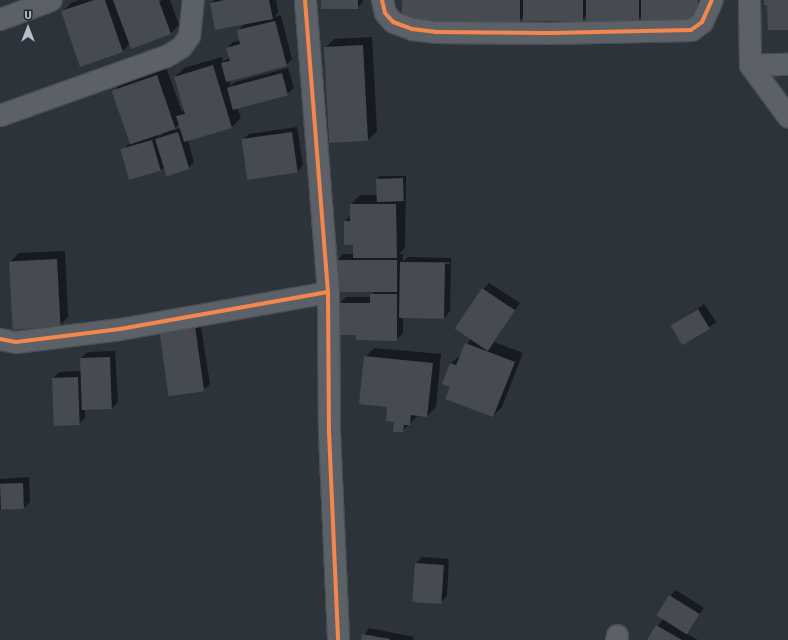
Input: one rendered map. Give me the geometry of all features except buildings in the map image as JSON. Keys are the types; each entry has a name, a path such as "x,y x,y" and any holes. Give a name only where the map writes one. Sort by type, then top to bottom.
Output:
{"street":[{"path":"0,19 51,0"},
{"path":"0,116 166,56 181,47 189,36 193,0"},
{"path":"305,0 328,292 330,354 329,432 338,640"},
{"path":"382,0 385,12 393,22 412,29 435,32 565,33 691,30 702,22 712,0"},
{"path":"749,0 750,65 788,117"},
{"path":"750,65 788,64"},
{"path":"0,339 16,342 120,329 328,292"}],"cycle path":[{"path":"305,0 328,292 329,432 338,640"},
{"path":"382,0 385,13 393,22 412,29 435,32 550,33 691,30 702,22 712,0"},
{"path":"0,339 16,342 120,329 328,292"}]}
